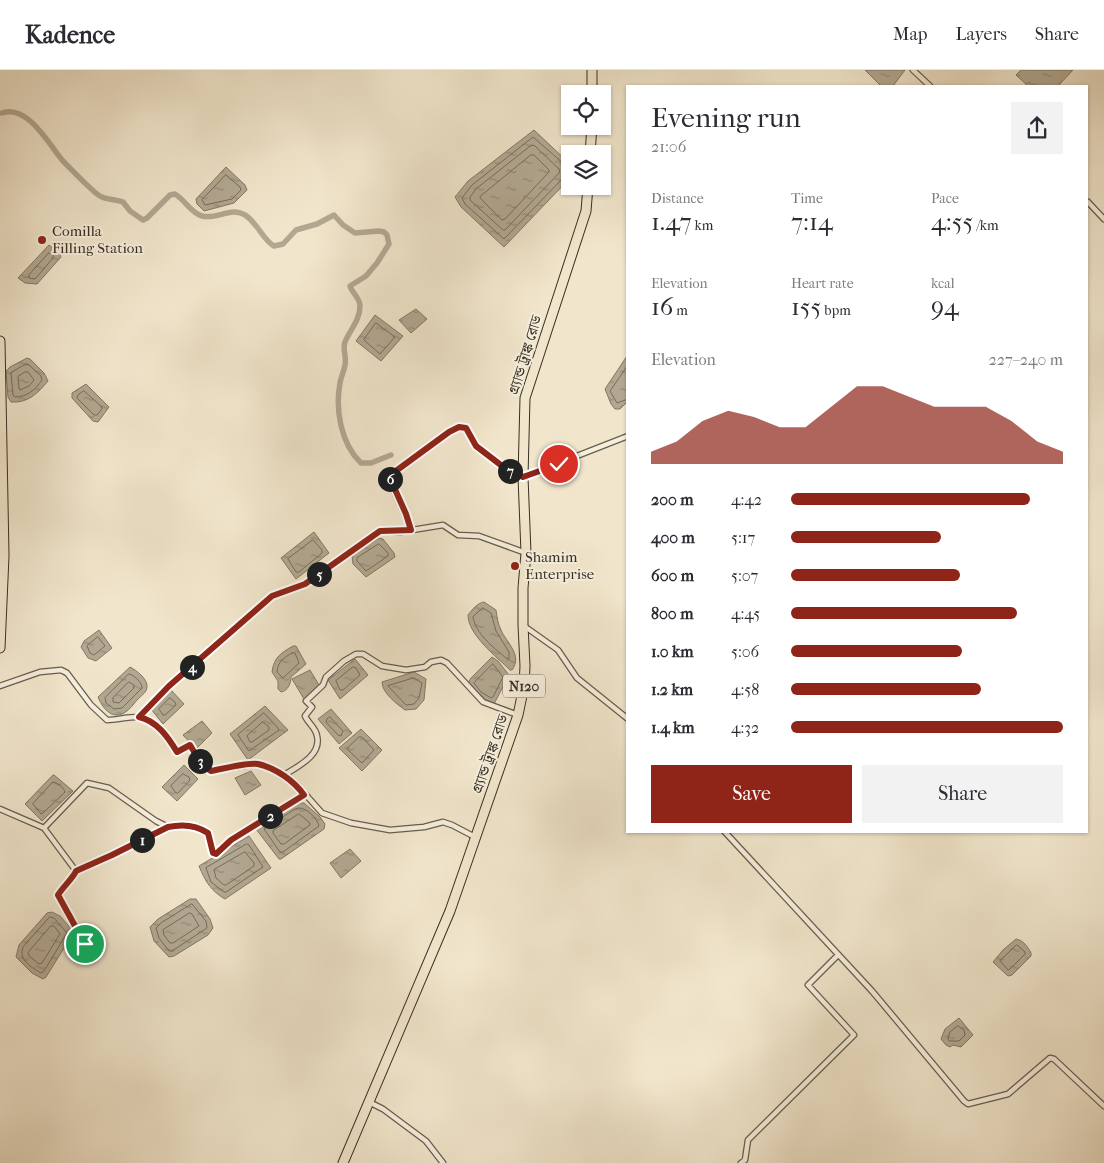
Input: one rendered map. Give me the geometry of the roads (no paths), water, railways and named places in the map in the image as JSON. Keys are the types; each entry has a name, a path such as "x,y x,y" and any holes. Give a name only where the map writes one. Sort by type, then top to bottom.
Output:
{"highway":[{"path":"592,70 592,85"},
{"name":"গ্র্যান্ড ট্রাঙ্ক রোড","path":"343,1163 450,911 518,715 524,686 525,666 523,625 523,588 526,553 523,477 524,398 586,211 587,195"},
{"path":"0,341 4,556 0,648"}],"street":[{"path":"913,70 929,85"},
{"path":"1088,202 1104,218"},
{"path":"411,530 389,476 449,432 459,427 466,428 476,446 506,469 523,477 626,437"},
{"path":"139,717 169,686 272,596 305,584 380,531 411,530 443,525 458,535 479,536 526,553"},
{"path":"523,625 558,650 577,678 626,717"},
{"path":"283,776 305,762 318,744 317,735 305,716 312,707 306,701 323,685 326,677 344,661 356,654 363,654 382,666 406,670 425,667 431,662 441,660 447,663 483,702 518,715"},
{"path":"0,686 40,672 61,670 68,673 92,705 107,720 139,717 150,719 177,752 190,745 202,765 211,771 257,764 297,785 322,813 352,823 390,830 424,827 444,822 452,824 476,838"},
{"path":"44,828 87,783 109,788 156,822 168,827"},
{"path":"85,944 58,895 76,871 168,827 176,825 199,827 208,833 213,853 216,854 231,840 304,795"},
{"path":"0,808 44,828 76,871"},
{"path":"726,833 872,991 968,1104 1008,1094 1050,1058 1054,1059 1104,1106"},
{"path":"741,1163 745,1160 748,1140 854,1035 808,985 838,955"},
{"path":"369,1102 383,1109 426,1141 443,1163"}],"water":[{"path":"865,70 905,70 894,85 880,85"},
{"path":"1021,70 1073,70 1059,85 1027,85 1016,75"},
{"path":"534,130 561,156 561,187 504,247 461,207 455,197 468,181"},
{"path":"226,167 245,185 247,190 234,203 204,211 197,204 196,199"},
{"path":"49,245 61,257 37,284 25,283 18,278"},
{"path":"416,309 427,319 411,333 399,320"},
{"path":"375,315 403,336 381,361 356,341"},
{"path":"27,358 44,373 48,381 32,397 22,401 11,402 8,397 6,371"},
{"path":"626,358 626,403 620,409 615,409 605,389"},
{"path":"86,384 109,407 98,422 93,421 72,398 72,393"},
{"path":"314,532 329,553 296,579 281,558"},
{"path":"379,538 383,539 395,557 366,577 353,564 352,556"},
{"path":"484,602 496,610 503,635 515,654 516,659 512,670 484,645 469,623 468,615 477,605"},
{"path":"99,630 112,648 96,661 88,658 81,647 84,641"},
{"path":"293,646 296,646 306,664 291,677 289,686 281,692 278,689 278,681 272,672 274,663 279,656"},
{"path":"492,657 498,661 509,675 494,704 478,696 468,683"},
{"path":"355,659 368,675 340,699 328,680"},
{"path":"130,667 144,678 147,684 146,690 126,712 119,715 111,714 102,705 98,697"},
{"path":"310,670 319,685 304,699 292,679"},
{"path":"414,672 426,679 424,700 416,709 405,710 387,694 382,682"},
{"path":"171,690 184,704 163,724 151,709"},
{"path":"265,706 288,730 248,760 230,734"},
{"path":"331,709 352,733 339,744 318,719"},
{"path":"202,721 212,733 196,749 183,735"},
{"path":"361,729 382,750 362,771 339,748"},
{"path":"184,765 198,779 177,801 162,787"},
{"path":"251,771 261,785 245,795 235,778"},
{"path":"53,775 73,791 42,821 25,804"},
{"path":"304,803 320,817 325,824 324,829 279,859 256,829 293,804"},
{"path":"249,836 271,868 225,899 209,885 199,866"},
{"path":"350,849 361,861 341,878 330,863"},
{"path":"190,899 196,899 210,919 213,928 208,935 174,956 169,957 154,941 150,927 158,919"},
{"path":"52,912 60,916 74,932 43,979 32,973 16,957 19,945 47,913"},
{"path":"1016,939 1025,944 1031,956 1012,975 1008,976 993,962"},
{"path":"959,1018 973,1035 961,1047 953,1045 950,1047 941,1039 945,1029"}],"waterway":[{"path":"2,113 12,112 29,120 63,161 93,190 103,198 123,202 130,211 143,220 170,195 175,194 202,216 208,217 229,212 245,215 274,246 283,244 296,230 317,224 334,215 343,225 355,233 384,232 387,235 389,244 366,276 350,286 359,300 360,311 344,345 345,367 340,383 338,404 344,436 354,455 361,463 371,463 391,455"}],"place":[{"name":"Comilla Filling Station","path":"42,240"},
{"name":"Shamim Enterprise","path":"515,566"}]}
